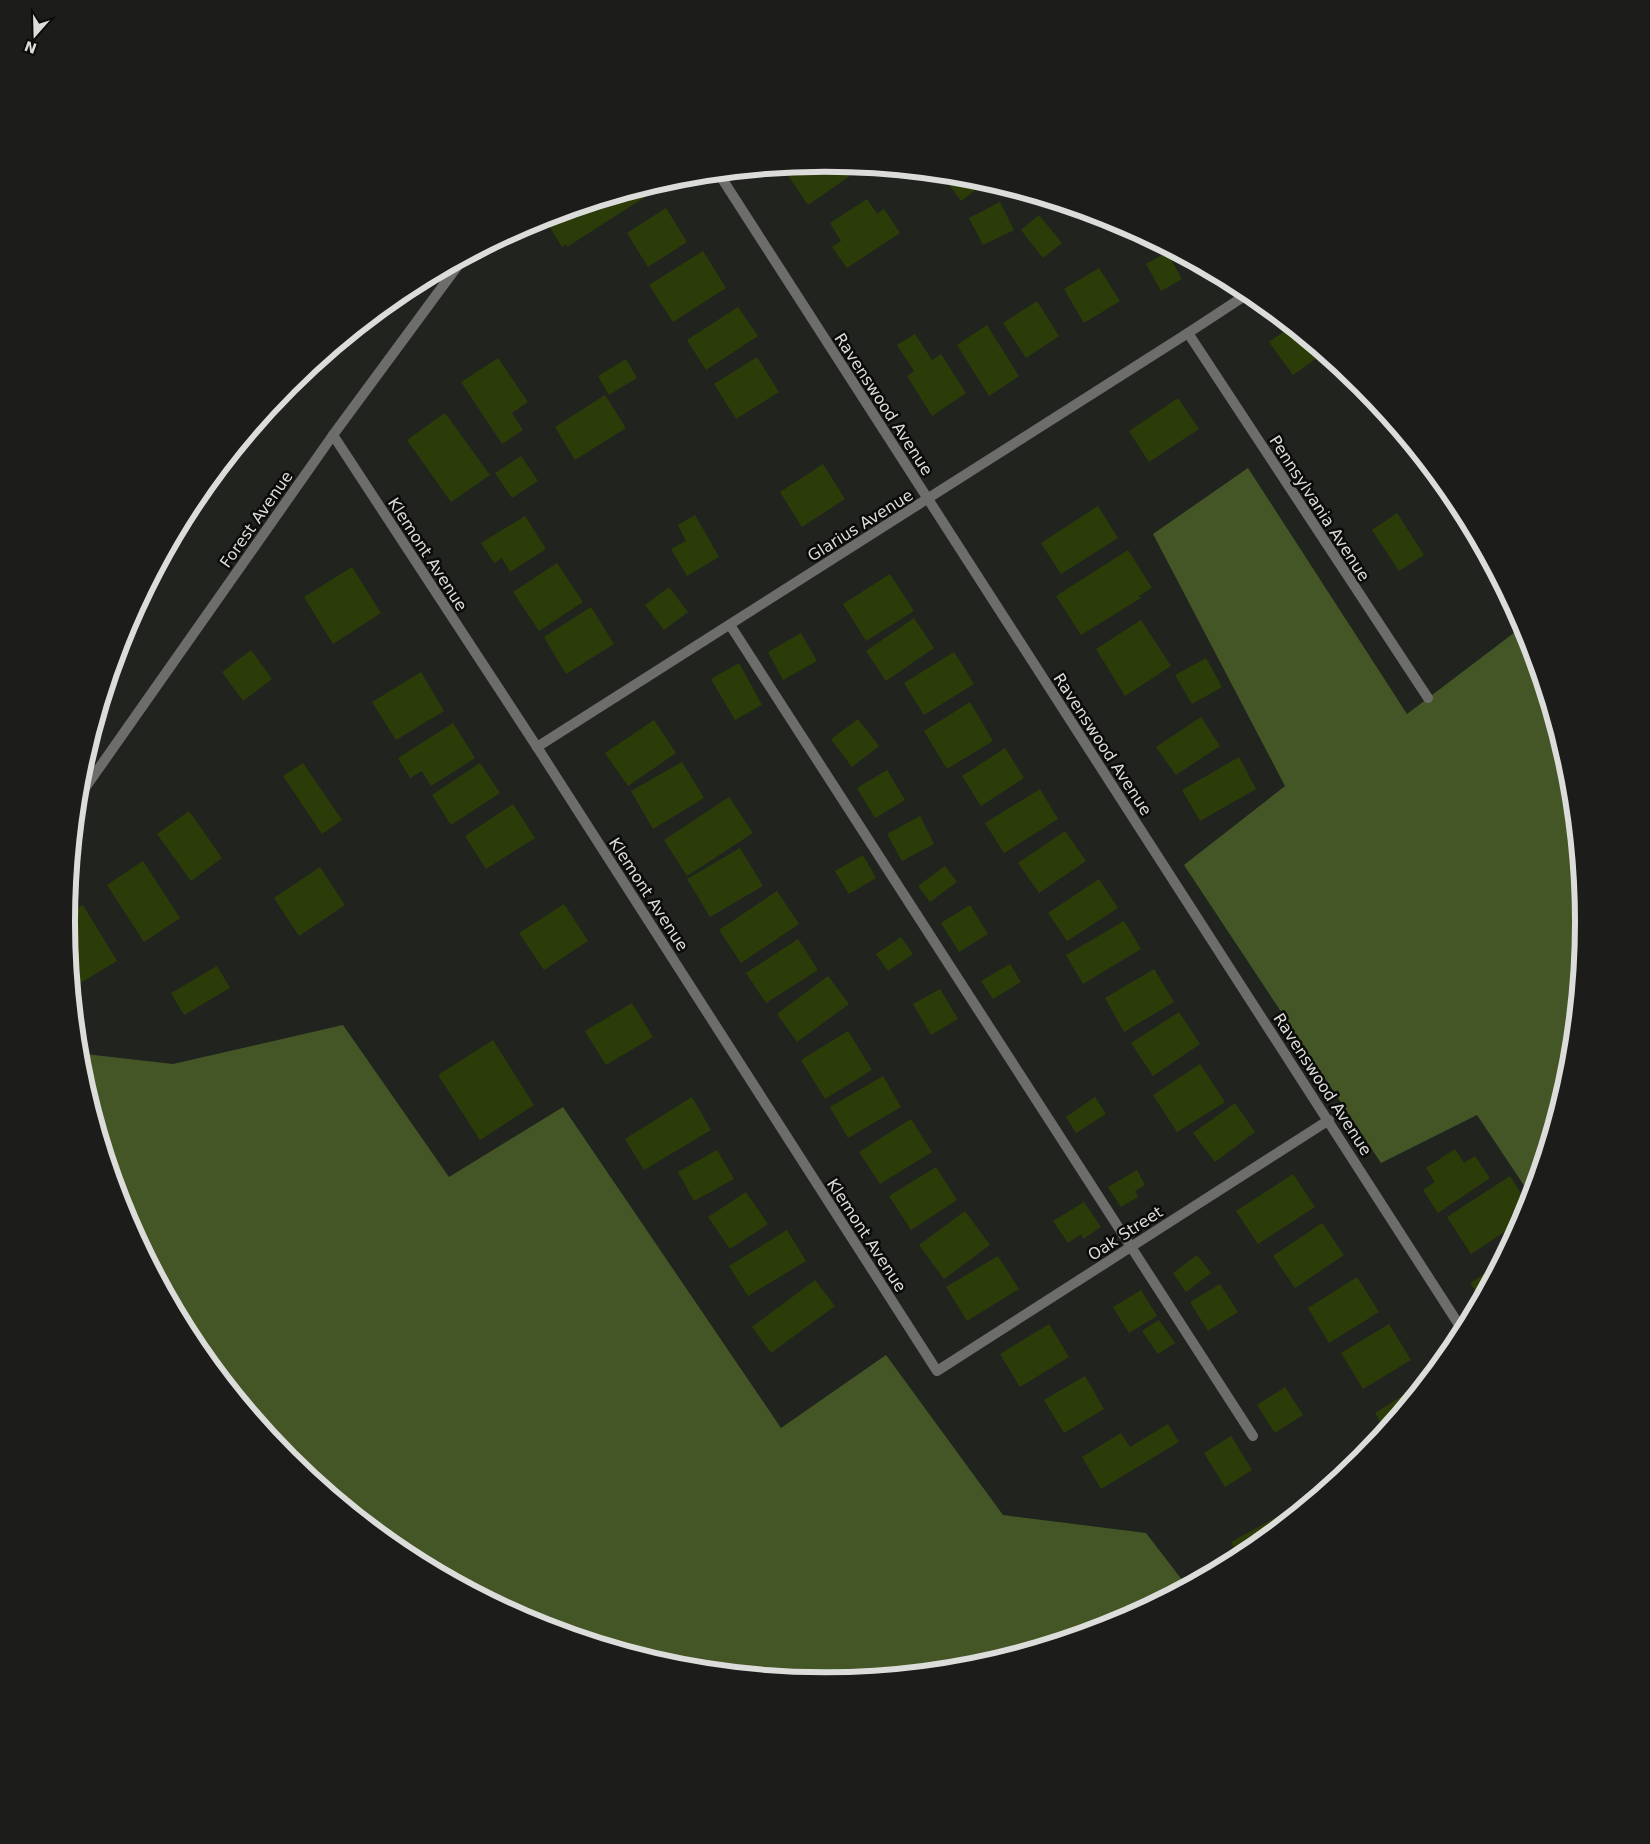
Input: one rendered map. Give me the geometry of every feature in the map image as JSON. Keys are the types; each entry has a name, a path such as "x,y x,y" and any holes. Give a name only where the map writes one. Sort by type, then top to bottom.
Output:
{"street":[{"name":"Ravenswood Avenue","path":"722,179 1458,1324"},
{"name":"Forest Avenue","path":"88,784 332,435 455,269"},
{"name":"Glarius Avenue","path":"537,747 928,500 1242,298"},
{"name":"Pennsylvania Avenue","path":"1188,334 1428,698"},
{"name":"Klemont Avenue","path":"332,435 537,747 937,1371"},
{"path":"730,625 1253,1436"},
{"name":"Oak Street","path":"937,1371 1329,1120"}],"green space":[{"path":"1248,468 1407,714 1516,631 1535,681 1561,776 1569,824 1575,922 1569,1020 1561,1068 1549,1116 1526,1188 1477,1115 1381,1163 1184,865 1285,786 1153,534"},
{"path":"343,1025 449,1177 563,1107 781,1428 886,1355 1003,1515 1146,1533 1183,1581 1112,1615 1066,1632 1019,1646 971,1658 923,1666 825,1672 727,1666 679,1658 584,1632 538,1615 493,1595 450,1572 408,1546 330,1486 261,1417 201,1339 175,1297 152,1254 132,1209 115,1163 101,1116 87,1054 173,1064"}],"building":[{"path":"854,173 808,205 787,174"},
{"path":"947,182 978,188 961,201"},
{"path":"652,193 567,247 566,244 562,247 549,225 584,212"},
{"path":"867,199 877,214 884,209 900,233 847,268 832,247 841,241 830,223"},
{"path":"1000,202 1014,230 983,245 969,218"},
{"path":"666,208 687,242 648,267 627,233"},
{"path":"1039,215 1062,243 1043,258 1021,230"},
{"path":"703,251 726,288 673,322 649,285"},
{"path":"1165,253 1169,255 1182,279 1161,291 1146,264"},
{"path":"1099,268 1120,301 1084,323 1064,289"},
{"path":"1037,301 1059,336 1026,358 1003,323"},
{"path":"738,307 758,336 706,370 687,340"},
{"path":"987,325 1019,376 989,396 957,345"},
{"path":"1286,330 1319,357 1293,375 1269,342"},
{"path":"915,334 932,360 941,354 966,393 932,416 907,376 914,371 897,345"},
{"path":"757,357 779,392 736,419 714,384"},
{"path":"498,358 528,402 512,413 523,430 502,444 461,382"},
{"path":"626,359 637,378 609,395 598,376"},
{"path":"605,395 626,428 575,460 555,427"},
{"path":"1178,398 1199,429 1149,462 1129,431"},
{"path":"445,413 490,475 451,502 407,440"},
{"path":"521,456 538,481 512,498 495,473"},
{"path":"823,464 845,499 802,527 780,492"},
{"path":"1098,506 1118,538 1061,574 1041,543"},
{"path":"1397,513 1424,555 1399,571 1372,530"},
{"path":"695,515 719,557 687,576 671,549 686,541 678,525"},
{"path":"525,516 546,549 510,572 502,558 494,563 481,543"},
{"path":"1128,550 1152,588 1139,596 1141,598 1081,635 1056,596"},
{"path":"557,563 583,602 539,631 513,592"},
{"path":"352,567 381,613 333,644 304,597"},
{"path":"890,574 914,611 866,641 843,604"},
{"path":"669,587 688,612 664,630 645,605"},
{"path":"591,607 614,644 566,674 544,637"},
{"path":"914,618 934,648 886,681 866,651"},
{"path":"1141,620 1171,666 1125,696 1096,649"},
{"path":"801,633 817,661 783,680 768,652"},
{"path":"251,650 272,679 243,701 222,672"},
{"path":"954,652 974,684 924,715 904,683"},
{"path":"1206,658 1222,687 1192,704 1175,675"},
{"path":"739,663 762,705 735,720 711,679"},
{"path":"421,672 444,711 396,740 372,702"},
{"path":"970,702 993,741 947,769 924,731"},
{"path":"1201,717 1220,746 1176,775 1156,747"},
{"path":"858,719 879,746 852,767 831,739"},
{"path":"654,720 676,753 628,786 605,753"},
{"path":"453,723 475,758 431,786 422,771 410,778 398,758"},
{"path":"1005,748 1024,778 981,806 962,776"},
{"path":"1239,757 1256,789 1200,821 1182,790"},
{"path":"682,762 704,798 653,829 631,791"},
{"path":"303,763 342,820 322,834 283,776"},
{"path":"480,763 500,793 451,825 432,795"},
{"path":"887,770 905,800 875,818 857,788"},
{"path":"1040,789 1058,819 1004,853 985,823"},
{"path":"729,797 753,833 687,876 664,840"},
{"path":"513,804 535,838 486,869 465,836"},
{"path":"189,811 222,858 191,881 157,834"},
{"path":"920,816 934,844 902,861 887,834"},
{"path":"1065,831 1086,861 1039,893 1018,863"},
{"path":"740,848 763,886 710,917 687,879"},
{"path":"863,855 876,878 849,894 835,871"},
{"path":"143,861 180,918 144,942 107,885"},
{"path":"945,866 957,882 930,902 918,886"},
{"path":"320,867 345,905 299,936 274,898"},
{"path":"1099,879 1118,908 1067,941 1048,913"},
{"path":"777,891 799,924 741,963 719,930"},
{"path":"564,904 588,941 544,970 519,933"},
{"path":"83,905 117,961 78,984 75,922 76,909"},
{"path":"970,905 988,934 959,952 941,923"},
{"path":"1124,921 1141,949 1083,984 1066,955"},
{"path":"901,937 913,954 888,971 876,954"},
{"path":"798,939 818,970 766,1003 746,973"},
{"path":"1010,964 1021,982 993,999 981,981"},
{"path":"217,966 230,988 184,1015 171,993"},
{"path":"1154,969 1174,1002 1124,1032 1105,998"},
{"path":"828,976 849,1004 797,1042 777,1014"},
{"path":"940,989 958,1019 931,1035 913,1004"},
{"path":"632,1003 653,1037 606,1065 585,1031"},
{"path":"1179,1012 1200,1044 1153,1076 1131,1043"},
{"path":"848,1031 872,1070 825,1099 801,1060"},
{"path":"493,1040 534,1105 480,1140 438,1075"},
{"path":"1200,1064 1225,1102 1177,1132 1153,1095"},
{"path":"883,1076 901,1107 848,1138 830,1107"},
{"path":"692,1097 711,1130 644,1170 625,1139"},
{"path":"1095,1097 1106,1114 1076,1133 1066,1117"},
{"path":"1235,1103 1255,1132 1215,1162 1193,1133"},
{"path":"911,1119 932,1152 880,1184 859,1152"},
{"path":"1455,1149 1464,1163 1475,1156 1490,1178 1438,1213 1423,1190 1435,1182 1426,1168"},
{"path":"717,1150 734,1179 694,1201 678,1172"},
{"path":"936,1167 957,1200 911,1230 889,1196"},
{"path":"1137,1170 1145,1185 1135,1191 1138,1197 1121,1207 1108,1187"},
{"path":"1293,1174 1315,1207 1258,1244 1236,1211"},
{"path":"1510,1176 1523,1196 1509,1229 1471,1254 1447,1217"},
{"path":"746,1192 768,1224 730,1249 708,1217"},
{"path":"1084,1202 1101,1227 1083,1239 1081,1234 1068,1243 1053,1221"},
{"path":"965,1211 990,1245 944,1279 919,1245"},
{"path":"1322,1223 1344,1255 1295,1288 1273,1256"},
{"path":"787,1230 806,1261 748,1296 729,1266"},
{"path":"1197,1255 1211,1273 1186,1292 1173,1273"},
{"path":"998,1256 1019,1289 967,1321 946,1287"},
{"path":"1489,1271 1477,1293 1470,1283"},
{"path":"1357,1277 1379,1312 1329,1343 1308,1308"},
{"path":"815,1280 835,1306 771,1353 752,1327"},
{"path":"1220,1284 1238,1312 1208,1331 1190,1302"},
{"path":"1141,1290 1157,1316 1129,1333 1113,1307"},
{"path":"1159,1320 1175,1343 1158,1354 1142,1331"},
{"path":"1049,1324 1069,1357 1020,1387 1000,1354"},
{"path":"1389,1324 1411,1360 1363,1389 1341,1353"},
{"path":"1085,1376 1104,1409 1064,1433 1044,1400"},
{"path":"1285,1387 1303,1415 1275,1433 1257,1405"},
{"path":"1411,1390 1382,1424 1375,1413"},
{"path":"1168,1424 1179,1442 1101,1489 1082,1457 1121,1433 1130,1447"},
{"path":"1231,1436 1252,1470 1225,1487 1204,1453"},
{"path":"1282,1514 1283,1516 1235,1550 1231,1542"}]}
